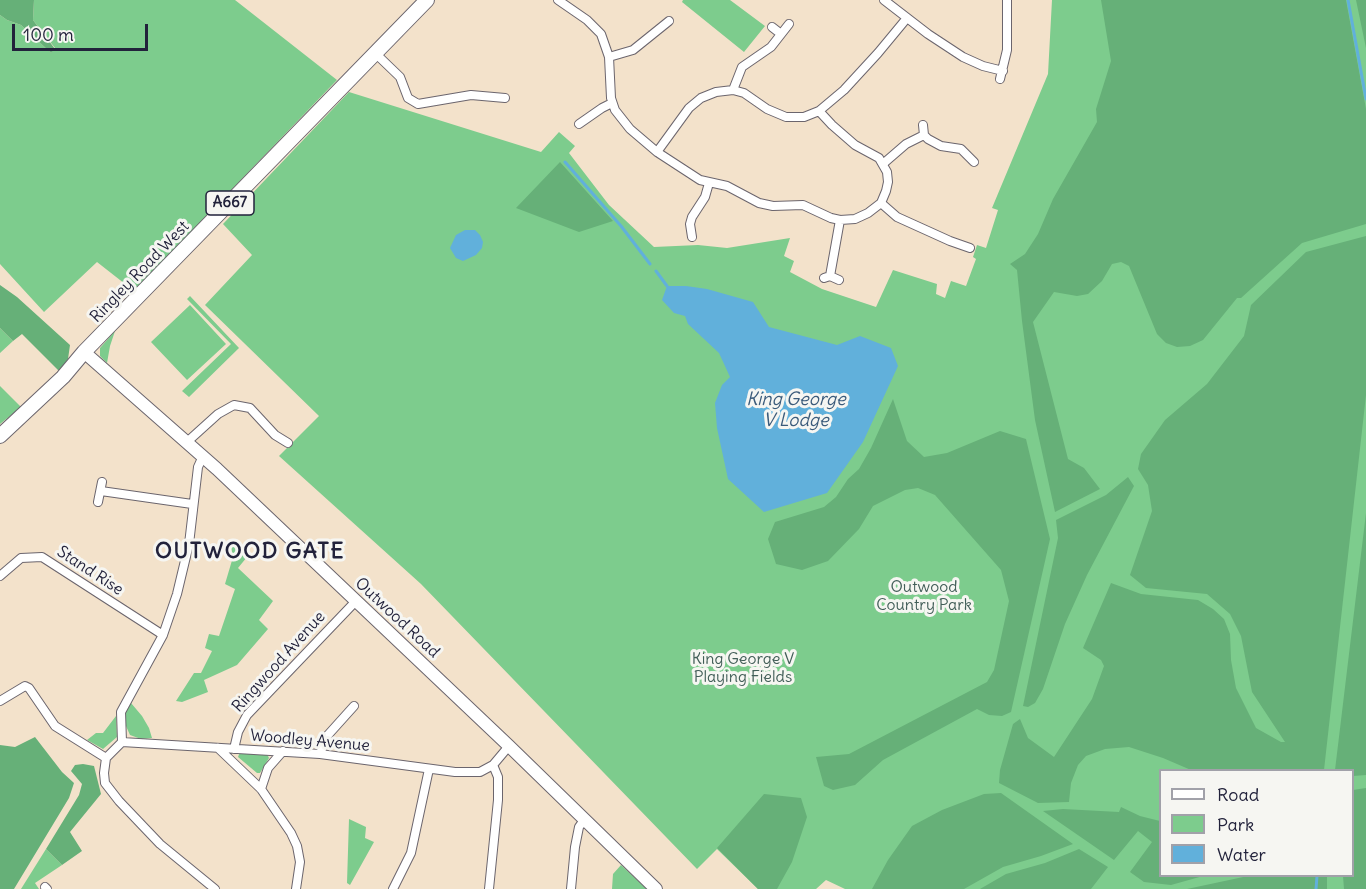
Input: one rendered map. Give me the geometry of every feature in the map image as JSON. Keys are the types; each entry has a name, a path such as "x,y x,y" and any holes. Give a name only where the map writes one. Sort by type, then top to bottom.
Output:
{"main road":[{"name":"Ringley Road West","path":"0,436 42,398 374,52 427,0"}],"street":[{"path":"558,0 595,27 606,43 612,103 625,123 657,152 689,174 709,183 728,186 766,205 802,205 822,215 840,220 861,216 875,209 880,202 888,182 884,163 855,145 819,111"},
{"path":"884,0 963,57 1001,75 1007,50 1007,0"},
{"path":"657,152 694,103 716,92 733,90 752,97 767,109 786,117 804,117 819,111 834,100 865,68 907,18"},
{"path":"609,57 633,50 654,28 669,21"},
{"path":"733,90 742,67 765,52 789,24"},
{"path":"771,27 781,34"},
{"path":"374,52 400,77 408,98 418,104 491,92 505,98"},
{"path":"579,124 593,120 602,108 612,103"},
{"path":"923,125 924,135"},
{"path":"884,163 906,144 924,135"},
{"path":"924,135 941,146 967,148 974,162"},
{"path":"692,237 687,224 706,195 709,183"},
{"path":"880,202 897,217 956,247 970,248"},
{"path":"831,278 840,220"},
{"name":"Outwood Road","path":"84,352 203,456 509,746 656,889"},
{"path":"187,442 218,414 234,405 249,408 275,435 288,443"},
{"path":"203,456 198,466 189,544 183,571 163,635 121,712 122,742 106,758 104,773 105,783 119,801 160,844 215,889"},
{"path":"98,502 101,486 192,504"},
{"name":"Stand Rise","path":"0,576 21,558 42,557 163,635"},
{"name":"Ringwood Avenue","path":"234,749 238,732 247,715 355,602"},
{"path":"1,704 25,686 29,688 55,726 106,758"},
{"path":"320,754 327,736 354,706"},
{"name":"Woodley Avenue","path":"122,742 320,754 429,769 480,772 493,765"},
{"path":"489,889 498,800 498,777 493,765 509,746"},
{"path":"218,748 261,789 291,833 297,846 300,862 296,889"},
{"path":"261,789 268,768 283,751"},
{"path":"393,889 411,853 429,769"},
{"path":"571,889 575,847 579,827 584,820"}],"green space":[{"path":"0,0 34,0 33,20 55,49 51,53 21,25 0,15"},
{"path":"34,0 235,0 337,80 134,291 97,262 44,312 0,264 0,15 21,25 51,53 55,48 33,20"},
{"path":"683,0 730,0 765,26 744,52 682,2"},
{"name":"Outwood Country Park","path":"1052,0 1366,0 1366,889 845,889 826,880 816,889 758,889 717,849 697,869 421,584 279,456 319,416 205,305 252,255 223,224 349,92 541,152 559,132 575,146 569,153 609,205 654,247 698,245 727,248 790,238 784,256 794,261 790,272 822,289 876,307 893,270 937,284 936,294 945,298 951,281 966,286 976,259 973,257 977,245 986,248 998,210 992,208 1048,74"},
{"path":"1101,0 1346,0 1366,109 1366,224 1302,243 1241,298 1237,298 1203,340 1190,346 1177,347 1166,343 1157,334 1129,266 1121,262 1112,264 1102,281 1088,294 1077,296 1054,292 1033,322 1068,459 1084,468 1100,489 1055,512 1035,420 1017,270 1010,264 1025,254 1038,234 1053,199 1097,122 1096,109 1111,61"},
{"path":"1356,0 1366,0 1366,48"},
{"path":"560,162 613,221 579,232 516,208"},
{"path":"1366,236 1366,395 1324,769 1189,769 1129,747 1105,749 1086,756 1078,765 1071,783 1069,802 1038,803 999,783 1000,770 1013,724 1020,719 1028,738 1054,757 1092,699 1104,666 1101,660 1083,648 1111,583 1141,594 1198,600 1224,619 1230,634 1231,660 1236,688 1256,728 1285,742 1252,692 1241,636 1230,614 1207,594 1146,588 1130,575 1152,511 1148,485 1138,469 1141,454 1165,420 1207,384 1244,336 1251,305 1306,252"},
{"path":"0,285 17,297 70,345 68,359 59,371 22,334 13,341 0,328"},
{"path":"190,296 239,348 189,397 182,391 231,344 187,299"},
{"path":"190,305 226,344 187,380 151,342"},
{"path":"0,328 13,341 0,353"},
{"path":"115,331 107,363 100,356 100,348"},
{"path":"0,386 21,407 0,424"},
{"path":"893,399 907,441 924,457 947,453 1000,431 1026,439 1050,539 1011,712 1002,716 989,715 977,709 883,760 855,785 833,790 824,786 816,757 849,754 987,682 994,670 1009,601 1001,570 935,495 918,488 905,490 873,506 859,529 828,561 802,570 776,564 768,539 775,522 824,507 836,497 848,479 859,469"},
{"path":"1128,477 1134,486 1087,575 1065,624 1043,689 1035,703 1028,707 1023,706 1058,538 1056,520 1106,495"},
{"path":"1366,513 1366,775 1354,776 1354,769 1335,769"},
{"path":"230,541 247,557 238,568 273,601 259,620 268,629 237,665 204,680 208,692 182,702 176,701 194,673 201,673 212,651 205,648 209,634 219,636 235,589 225,584 233,557"},
{"path":"131,703 142,716 152,738 141,739 130,735 126,726 125,713"},
{"path":"116,716 117,737 103,749 87,740 96,733 103,733"},
{"path":"35,737 62,772 74,783 69,798 14,889 0,889 0,745 15,747"},
{"path":"240,752 267,754 269,758 260,773 257,773 238,757"},
{"path":"75,765 94,766 101,794 70,832 82,851 62,865 46,849 79,795 82,784 71,771"},
{"path":"1366,788 1366,889 1344,889 1343,877 1354,877 1354,790"},
{"path":"1001,793 1073,844 1003,867 964,889 872,889 888,860 912,826 942,810 984,794"},
{"path":"764,794 801,798 807,817 792,862 777,889 758,889 717,848"},
{"path":"1121,807 1140,816 1159,821 1159,877 1199,877 1171,885 1144,882 1130,872 1152,842 1138,831 1114,860 1043,811 1063,809 1119,812"},
{"path":"349,819 366,827 365,838 374,842 350,885 347,883"},
{"path":"46,849 62,865 35,883 39,889 21,889"},
{"path":"1079,849 1108,867 1091,889 980,889 1006,874 1045,863"},
{"path":"621,865 647,889 612,889 613,874"},
{"path":"1243,877 1327,877 1327,889 1187,889"}],"water":[{"path":"465,230 475,230 483,242 482,248 476,255 463,261 456,258 450,248 456,235"},
{"name":"King George V Lodge","path":"667,286 707,289 753,302 769,327 837,345 860,336 891,348 898,366 863,442 827,493 764,512 728,479 717,428 715,403 722,385 730,377 719,353 688,324 685,316 674,313 662,300"}],"waterway":[{"path":"1348,0 1366,99"},
{"path":"565,162 621,226 650,264"},
{"path":"656,271 667,286"},
{"path":"1316,889 1317,877"}],"district":[{"name":"OUTWOOD GATE","path":"250,552"}],"park label":[{"name":"King George V Playing Fields","path":"743,668"}]}
